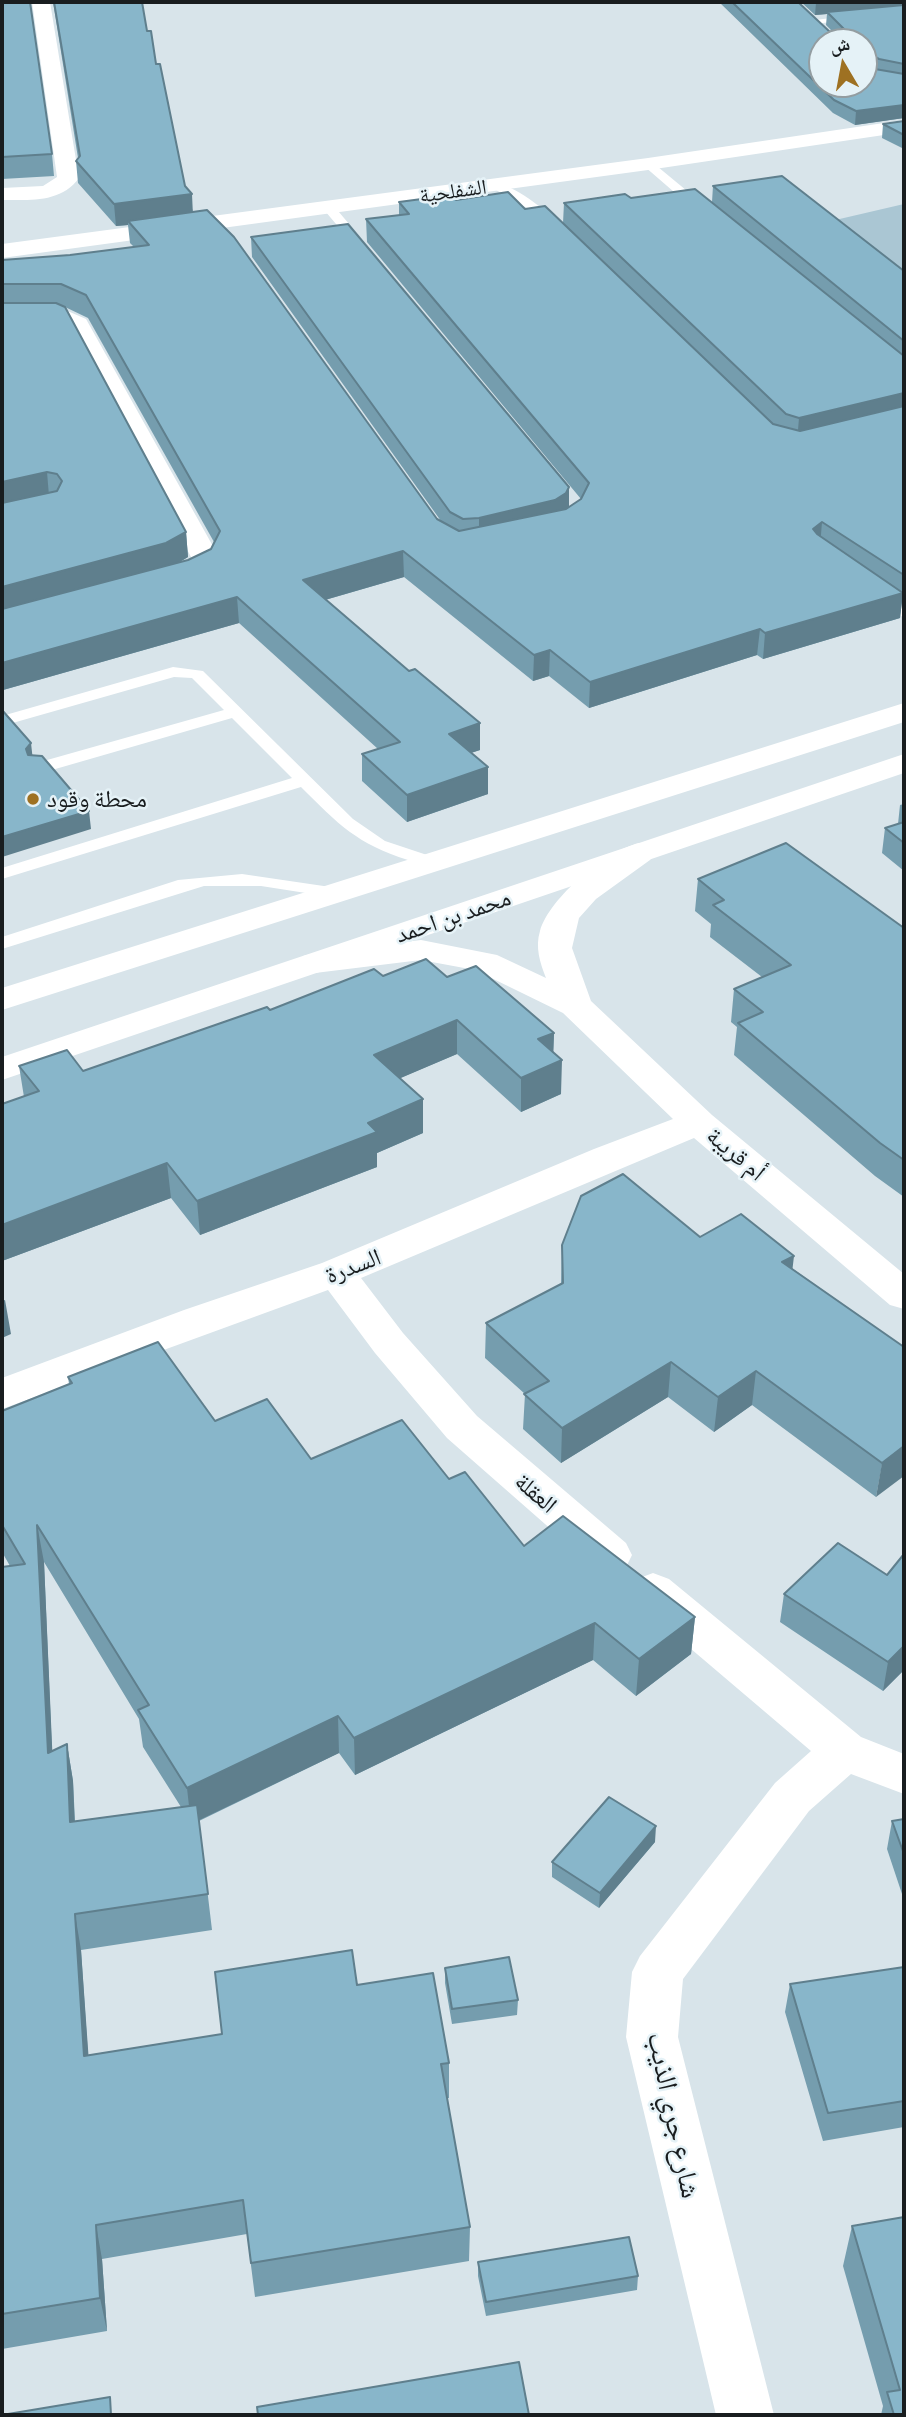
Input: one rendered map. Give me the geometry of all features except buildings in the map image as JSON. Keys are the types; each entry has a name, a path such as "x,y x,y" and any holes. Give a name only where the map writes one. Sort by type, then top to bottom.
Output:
{"street":[{"path":"2,194 43,192 61,187 68,178 69,170 41,2"},
{"name":"الشفلحية","path":"2,251 222,228 329,208 904,126"},
{"path":"2,316 63,316 78,324 205,557 200,567 179,577 141,587"},
{"path":"2,999 904,712"},
{"name":"محمد بن احمد","path":"2,1069 904,763"},
{"name":"أم قريبة","path":"575,1005 554,949 559,919 587,890 639,853"},
{"name":"أم قريبة","path":"315,963 421,950 485,962 575,1005 699,1123 904,1296"},
{"name":"السدرة","path":"2,1394 198,1320 336,1273 607,1158 699,1123"},
{"name":"العقلة","path":"336,1273 389,1343 462,1427 536,1493 844,1751 904,1774"},
{"name":"شارع جري الذيب","path":"745,2415 652,2037 657,1972 792,1797 844,1751"}],"lane":[{"path":"819,28 808,18 904,12"},
{"path":"648,164 713,219"},
{"path":"495,186 534,207 564,235"},
{"path":"329,208 367,253"},
{"path":"863,584 904,613"},
{"path":"2,721 173,673 185,672 203,677 362,834 392,850 433,863"},
{"path":"39,768 237,711"},
{"path":"2,874 305,779"},
{"path":"2,943 184,884 210,879 260,878 338,892"}],"shaded area":[{"path":"904,204 904,274 831,221"}],"place":[{"name":"محطة وقود","path":"33,799"}]}
